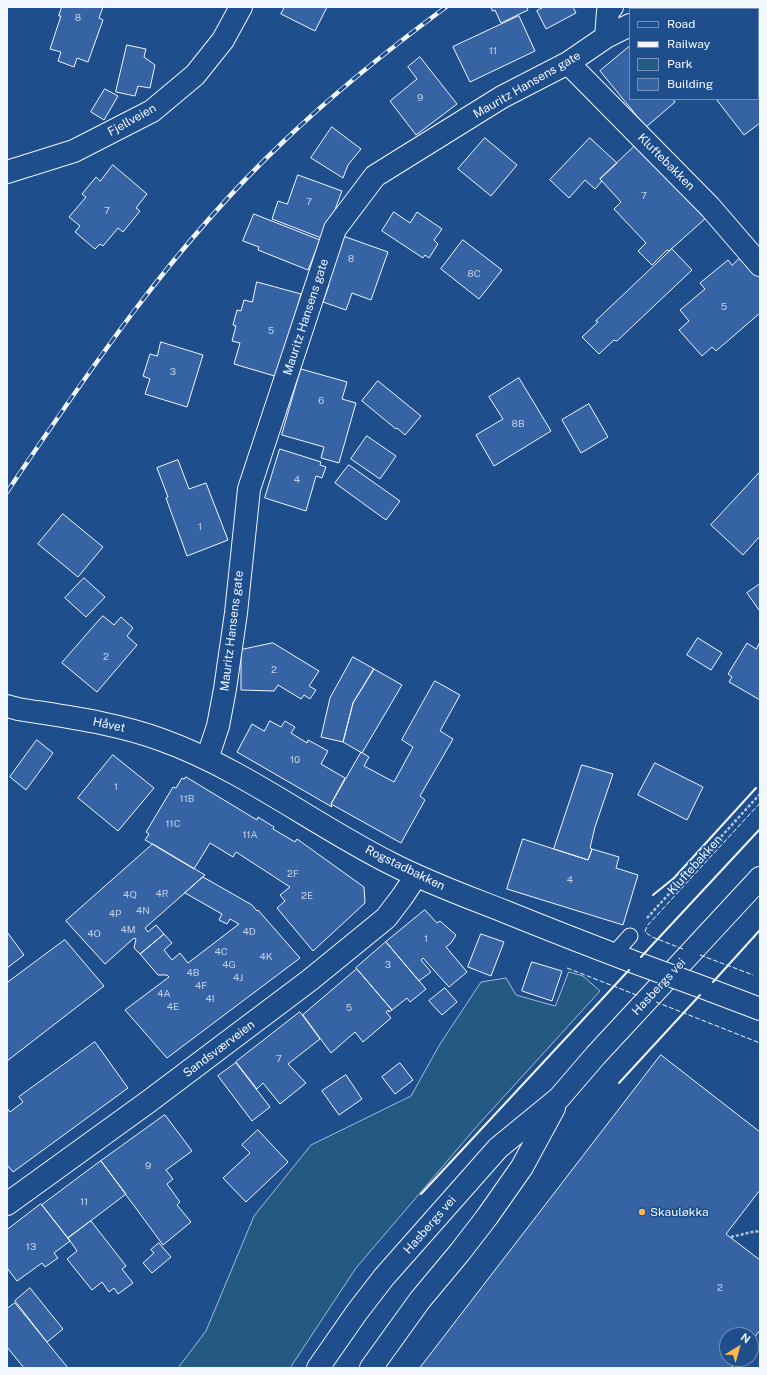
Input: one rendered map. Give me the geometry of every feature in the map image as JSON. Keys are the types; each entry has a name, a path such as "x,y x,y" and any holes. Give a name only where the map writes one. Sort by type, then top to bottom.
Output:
{"street":[{"name":"Fjellveien","path":"7,172 74,151 152,111 195,75 224,40 241,7"},
{"path":"606,37 608,11 612,7"},
{"name":"Mauritz Hansens gate","path":"207,759 218,726 225,689 236,614 249,489 335,229 375,176 502,97 568,63 606,37 629,26"},
{"name":"Kluftebakken","path":"568,63 710,207 760,265"},
{"name":"Håvet","path":"7,706 133,730 163,740 207,759"},
{"name":"Rogstadbakken","path":"207,759 248,781 363,849 416,876 622,958 760,1009"},
{"name":"Sandsværveien","path":"7,1204 148,1102 310,980 386,918 395,908 416,876"},
{"name":"Hasbergs vei","path":"318,1368 357,1312 384,1277 498,1148 559,1098 760,878"},
{"name":"Hasbergs vei","path":"371,1368 420,1300 487,1217 522,1167 559,1098"}],"lane":[{"path":"622,958 630,936"}],"path":[{"name":"Kluftebakken","path":"630,936 760,794"},
{"path":"731,1237 760,1231"}],"green space":[{"path":"569,972 583,976 600,991 478,1125 356,1268 290,1368 178,1368 206,1331 254,1216 311,1145 411,1096 440,1044 481,982 506,978 516,995 555,1006"}],"building":[{"path":"62,7 103,7 99,18 103,20 88,62 77,58 74,67 58,61 61,52 50,49 61,16 59,16"},
{"path":"285,7 327,7 315,31 281,14"},
{"path":"491,7 527,7 528,10 501,23 495,10 493,11"},
{"path":"544,7 573,7 576,13 546,29 537,11"},
{"path":"760,15 760,55 759,54"},
{"path":"519,16 535,51 470,82 453,47"},
{"path":"127,45 146,49 144,57 155,65 150,88 138,86 135,96 116,92"},
{"path":"629,47 629,100 674,100 675,102 646,127 600,71"},
{"path":"420,57 457,104 416,135 390,101 417,79 408,67"},
{"path":"759,84 760,123 744,135 717,100 759,100"},
{"path":"105,89 118,96 104,120 91,112"},
{"path":"332,127 361,149 348,165 343,178 311,158"},
{"path":"485,138 517,165 491,196 458,169"},
{"path":"590,138 617,163 600,179 602,181 595,189 585,180 569,198 550,180"},
{"path":"636,145 707,217 669,251 667,250 652,265 638,251 646,243 614,209 621,202 600,179"},
{"path":"113,165 147,194 136,208 140,211 123,232 118,228 103,246 100,244 95,249 75,232 80,226 69,217 86,197 82,194 96,177 100,181"},
{"path":"298,175 342,191 324,239 272,219 278,201 287,204"},
{"path":"394,212 410,223 417,212 442,229 434,240 438,244 429,258 425,255 423,258 382,231"},
{"path":"254,214 320,240 308,270 258,250 259,247 243,241"},
{"path":"343,236 388,252 371,300 352,293 346,310 323,302 329,285 326,284"},
{"path":"463,240 502,270 479,299 441,269"},
{"path":"672,249 692,270 617,341 614,340 599,354 582,337 598,322 596,321"},
{"path":"742,256 760,278 760,313 716,351 712,347 702,356 679,330 689,321 680,310 705,289 700,283 728,260 732,265"},
{"path":"257,282 301,294 278,377 234,364 240,343 232,341 236,326 233,325 237,310 241,311 244,300 252,302"},
{"path":"161,342 203,355 187,407 145,394 150,379 143,376 150,354 157,356"},
{"path":"301,369 347,382 342,399 356,403 339,463 321,458 324,447 282,435"},
{"path":"519,378 551,431 494,466 476,435 503,419 489,397"},
{"path":"378,381 421,416 405,435 362,401"},
{"path":"589,404 608,437 581,453 562,420"},
{"path":"367,436 396,456 380,479 351,459"},
{"path":"280,449 321,462 320,465 326,467 322,478 316,476 306,511 265,498"},
{"path":"178,460 189,489 206,483 228,540 187,556 157,468"},
{"path":"349,465 400,501 386,520 335,483"},
{"path":"760,472 760,536 743,555 711,525"},
{"path":"63,514 103,547 78,577 38,544"},
{"path":"84,578 105,597 86,617 65,598"},
{"path":"760,584 760,609 759,610 747,593"},
{"path":"103,616 114,625 121,617 133,628 127,636 137,645 97,692 62,663"},
{"path":"698,638 722,653 711,670 687,655"},
{"path":"760,642 760,700 729,682 732,677 728,674 747,643 756,649"},
{"path":"273,643 319,671 309,686 316,690 310,699 304,695 301,699 278,685 274,691 241,690 241,650"},
{"path":"353,657 374,669 353,703 343,742 321,737 330,698"},
{"path":"374,669 402,685 362,753 343,742 353,703"},
{"path":"435,681 460,695 440,731 453,739 420,796 425,800 401,843 331,804 361,752 369,757 364,766 394,782 413,747 402,740"},
{"path":"270,721 281,727 285,721 295,727 291,733 307,743 308,740 328,751 321,764 345,778 331,804 332,807 237,752 252,724 264,731"},
{"path":"37,740 53,753 26,790 10,777"},
{"path":"113,755 154,788 118,831 78,798"},
{"path":"655,763 703,787 687,820 638,795"},
{"path":"582,765 613,774 595,827 590,848 592,849 588,860 554,849"},
{"path":"186,777 257,820 258,817 274,827 273,829 295,842 297,839 364,887 365,903 313,951 277,908 285,901 280,895 290,887 236,852 233,857 210,843 194,869 145,840 149,834 146,832 173,787 176,788 182,778 184,779"},
{"path":"523,839 588,860 592,849 619,857 616,868 638,875 623,925 507,889"},
{"path":"153,844 205,875 145,928 148,932 156,925 164,934 140,954 134,948 136,939 134,938 105,964 66,921"},
{"path":"203,877 252,905 257,911 258,910 300,958 167,1058 125,1010 169,977 167,975 158,975 140,954 164,934 172,943 164,950 172,960 180,953 188,963 239,924 230,919 227,924 219,920 222,914 185,893"},
{"path":"425,910 437,923 440,921 456,935 451,943 446,947 467,972 449,987 423,958 421,960 431,972 419,981 386,942"},
{"path":"7,932 24,955 7,968"},
{"path":"481,934 504,942 491,976 468,967"},
{"path":"65,940 104,986 7,1061 7,983"},
{"path":"386,942 426,989 410,1002 407,998 392,1010 356,968"},
{"path":"532,962 562,971 552,1001 522,991"},
{"path":"357,969 392,1010 389,1012 388,1010 386,1012 391,1018 363,1042 355,1032 331,1053 303,1015"},
{"path":"445,988 457,1002 442,1015 429,1001"},
{"path":"300,1012 320,1039 288,1064 306,1083 280,1104 263,1083 257,1089 236,1062"},
{"path":"95,1042 128,1088 13,1172 7,1165 7,1108 10,1112 23,1102 19,1097"},
{"name":"Skauløkka","path":"661,1055 760,1132 760,1190 726,1234 760,1260 760,1330 759,1331 759,1327 719,1327 719,1367 732,1367 731,1368 420,1368"},
{"path":"236,1063 270,1107 252,1121 218,1076"},
{"path":"400,1063 413,1080 395,1094 382,1077"},
{"path":"346,1075 362,1099 339,1115 322,1091"},
{"path":"165,1115 192,1151 166,1170 173,1179 167,1184 180,1202 177,1205 191,1222 163,1245 101,1161"},
{"path":"258,1130 288,1162 246,1202 223,1178 250,1153 242,1145"},
{"path":"101,1161 126,1194 68,1238 42,1205"},
{"path":"41,1204 70,1241 54,1253 58,1258 45,1267 42,1263 17,1281 7,1268 7,1230"},
{"path":"91,1221 126,1266 122,1269 133,1283 118,1294 114,1288 109,1292 102,1282 92,1290 67,1259 77,1251 68,1238"},
{"path":"159,1243 171,1257 152,1273 143,1263 154,1253 151,1250"},
{"path":"30,1288 63,1329 47,1342 15,1301"},
{"path":"15,1303 68,1368 24,1368 7,1347 7,1309"}],"railway":[{"path":"7,492 102,354 135,310 206,223 243,182 322,106 383,55 446,7"}],"fence":[{"path":"683,949 652,937 645,932 647,926 760,803"},
{"path":"700,955 753,975"},
{"path":"567,968 639,996"},
{"path":"656,1002 760,1043"}],"wall":[{"path":"653,895 674,878 756,788"},
{"path":"641,957 760,829"},
{"path":"713,982 760,930"},
{"path":"421,1194 629,970"},
{"path":"619,1083 700,995"}],"place":[{"name":"Skauløkka","path":"642,1212"}]}
